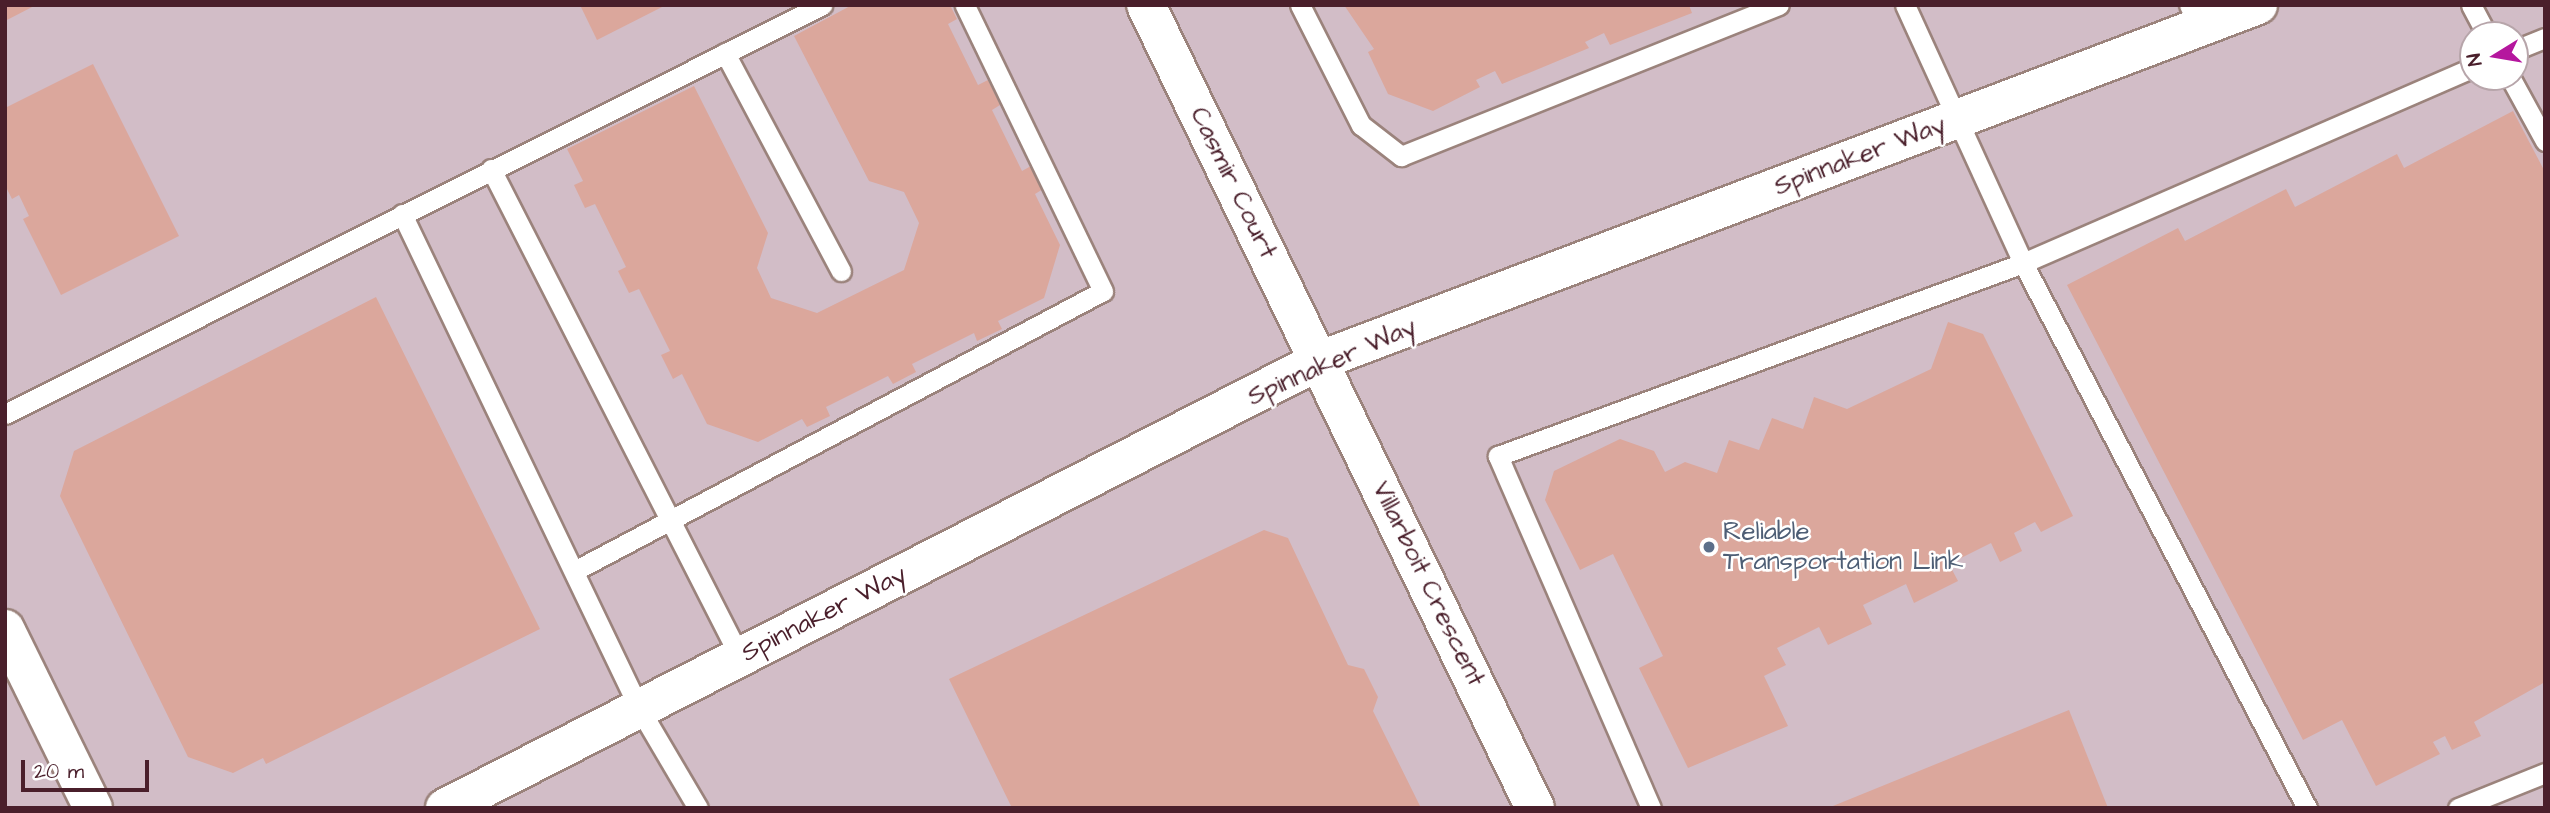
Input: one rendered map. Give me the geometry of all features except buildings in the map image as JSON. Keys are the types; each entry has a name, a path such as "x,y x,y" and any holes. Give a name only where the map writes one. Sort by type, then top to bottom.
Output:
{"street":[{"name":"Casmir Court","path":"1146,5 1321,360"},
{"name":"Spinnaker Way","path":"445,808 1321,360 1961,118 2195,16 2258,5"},
{"name":"Villarboit Crescent","path":"1321,360 1535,808"},
{"path":"5,629 93,808"}],"lane":[{"path":"5,414 822,5"},
{"path":"576,570 672,523 1103,291 965,5"},
{"path":"1300,5 1361,125 1401,156 1779,5"},
{"path":"1905,5 1961,118 2023,263 2306,808"},
{"path":"2471,5 2480,21"},
{"path":"725,53 841,271"},
{"path":"1651,808 1498,456 2023,263 2459,74"},
{"path":"2518,91 2545,141"},
{"path":"491,169 740,657"},
{"path":"402,214 576,570 639,708 698,808"},
{"path":"2459,808 2545,773"}],"shaded area":[{"path":"5,5 2545,5 2545,808 5,808"}],"place":[{"name":"Reliable Transportation Link","path":"1709,547"}]}
